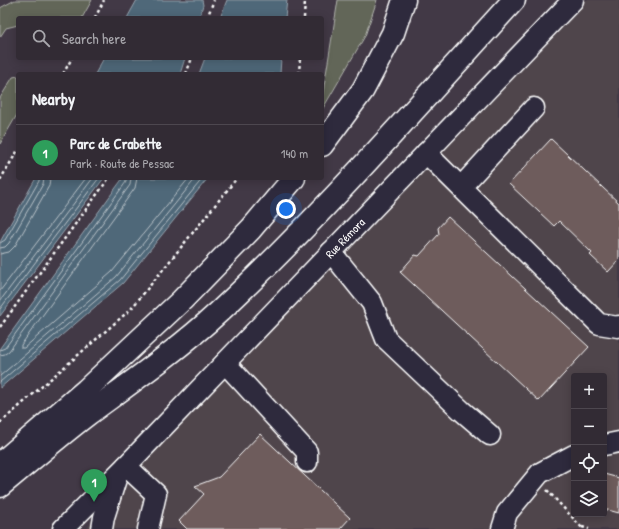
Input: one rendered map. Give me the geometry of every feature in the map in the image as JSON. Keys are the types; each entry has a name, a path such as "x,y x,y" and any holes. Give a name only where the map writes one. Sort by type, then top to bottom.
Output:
{"highway":[{"path":"324,142 363,90 394,33 404,0"},
{"path":"0,486 87,415 145,374 218,312 257,276 323,209 514,0"},
{"path":"0,464 86,390 182,300 251,229 292,180"}],"street":[{"name":"Rue Rémora","path":"63,529 122,470 573,0"},
{"path":"461,187 534,108"},
{"path":"426,153 599,324 619,326"},
{"path":"331,252 372,303 386,339 462,411 490,435"},
{"path":"225,363 307,452 307,462"},
{"path":"607,444 619,442"},
{"path":"502,529 507,513 540,473 571,457"},
{"path":"102,529 104,517 122,470 156,494 148,529"}],"path":[{"path":"96,16 104,0"},
{"path":"208,16 214,0"},
{"path":"304,16 306,0"},
{"path":"63,72 71,60"},
{"path":"187,72 191,60"},
{"path":"299,72 300,60"},
{"path":"0,180 16,153"},
{"path":"0,327 108,180"},
{"path":"0,423 131,309 235,180"},
{"path":"536,478 583,528 589,529"}],"shaded area":[{"path":"573,0 619,0 619,529 87,529 117,475"}],"green space":[{"path":"15,0 92,0 83,16 16,16 16,26 6,28 0,37 0,8"},
{"path":"338,0 377,0 365,36 324,107 324,87"},
{"path":"16,76 16,116 0,144 0,98 13,77"}],"water":[{"path":"137,0 202,0 203,5 200,16 128,16"},
{"path":"227,0 287,0 285,16 221,16"},
{"path":"103,60 184,60 181,72 96,72"},
{"path":"204,60 281,60 280,72 200,72"},
{"path":"35,180 102,180 0,316 0,242"},
{"path":"122,180 206,180 123,283 0,388 0,348"}],"building":[{"path":"551,139 619,203 619,260 608,272 590,255 592,253 559,221 554,226 509,184"},
{"path":"448,217 589,347 539,401 400,272 415,255 419,256 439,234 438,228"},
{"path":"260,434 350,518 340,529 187,529 179,521 204,494 195,486 219,477"},
{"path":"607,475 619,478 619,513 607,510"}],"place":[{"name":"Parc de Crabette","path":"94,502"}]}
